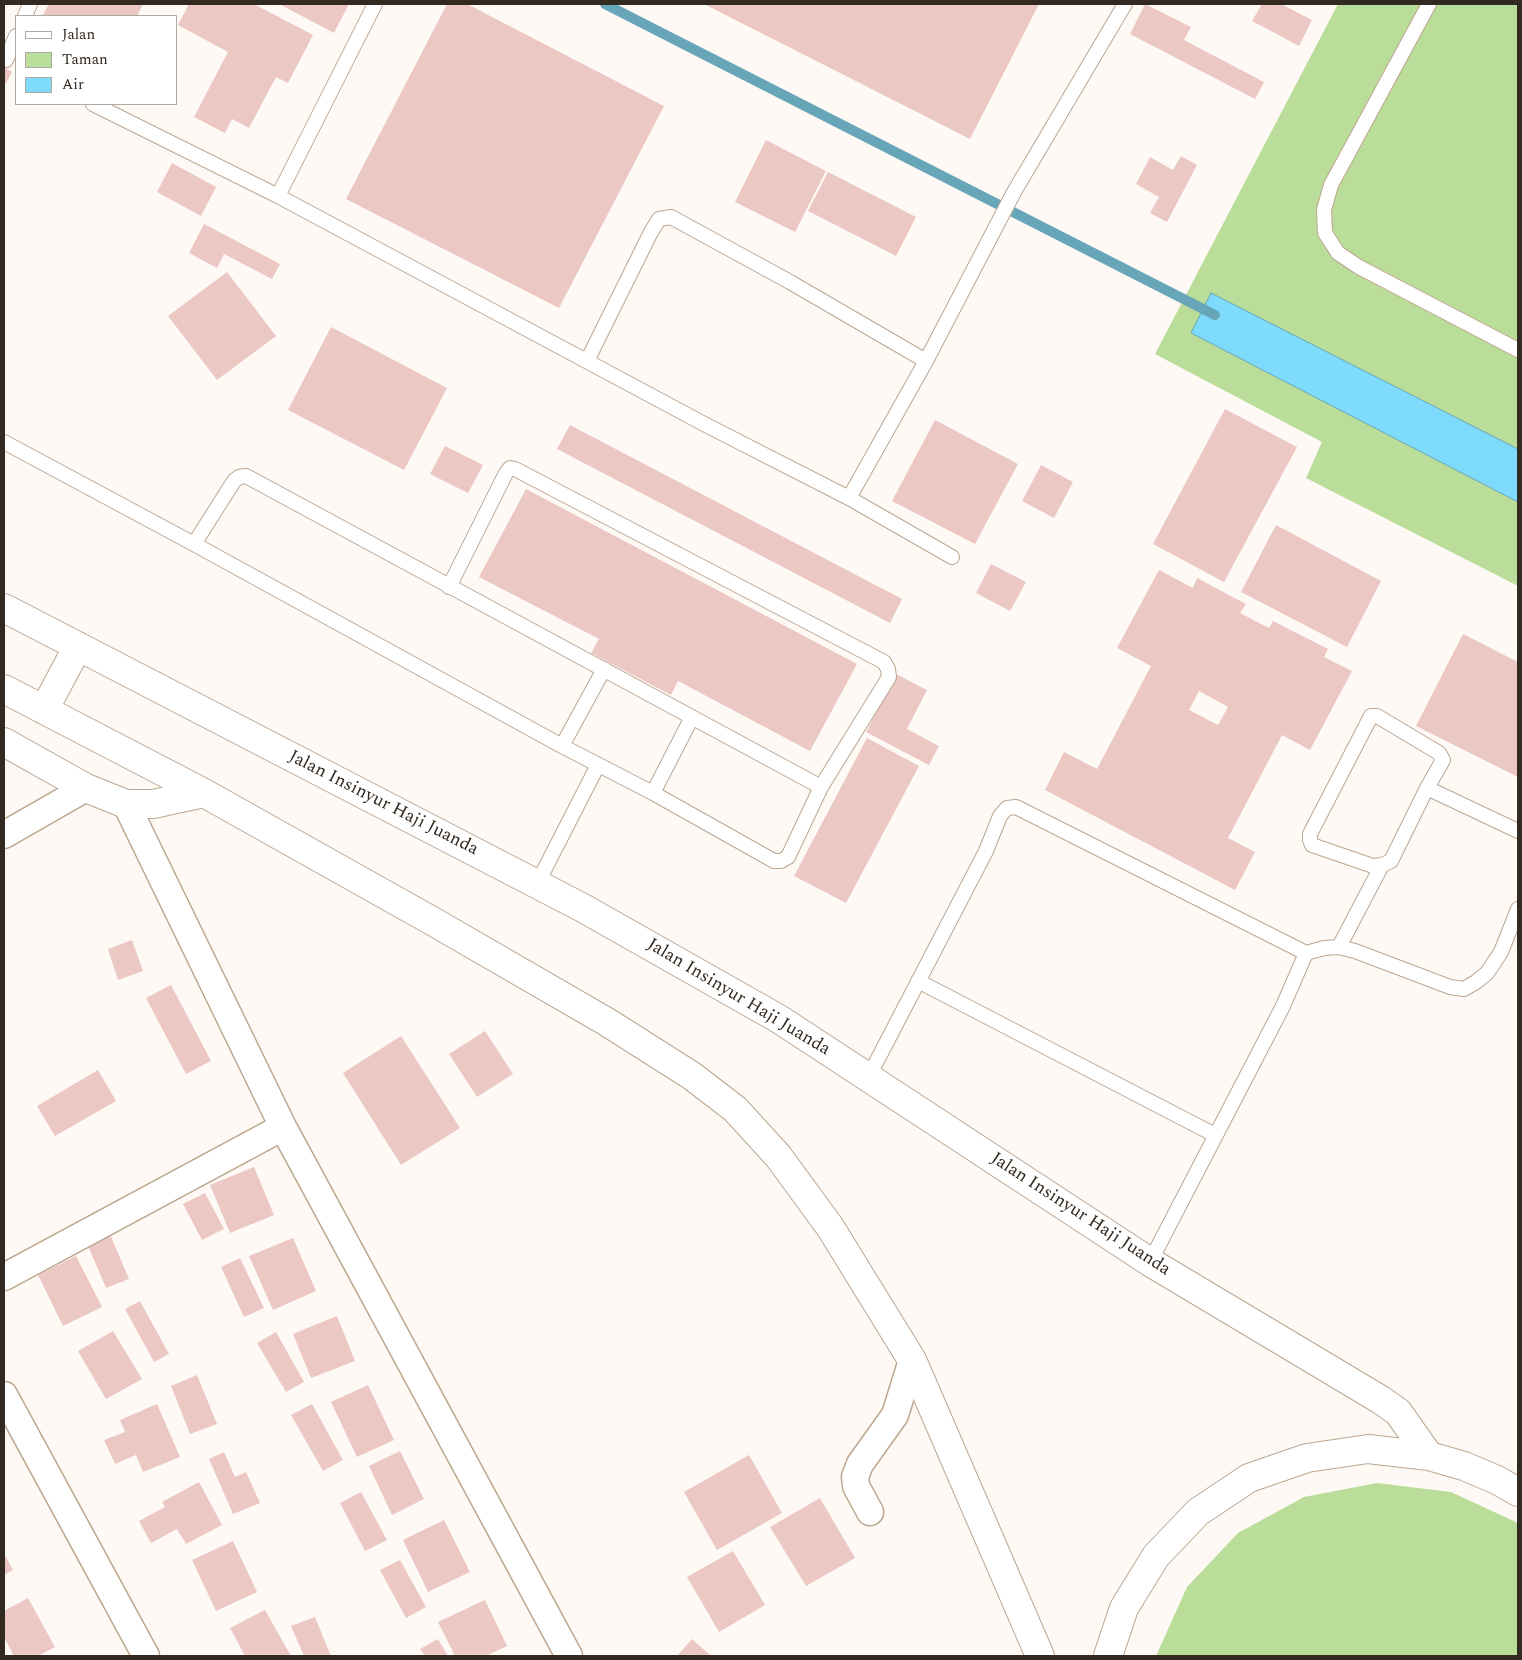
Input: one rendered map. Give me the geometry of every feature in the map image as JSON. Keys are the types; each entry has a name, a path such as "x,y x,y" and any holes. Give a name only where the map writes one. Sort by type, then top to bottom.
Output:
{"main road":[{"name":"Jalan Insinyur Haji Juanda","path":"4,608 537,884 771,1014 1150,1262 1381,1400 1398,1412 1428,1456"},
{"path":"44,710 78,646"},
{"path":"4,689 204,794 434,922 607,1022 692,1076 735,1109 778,1156 824,1220 912,1360 1040,1656"},
{"path":"4,742 86,788 126,804 153,804 204,794"},
{"path":"1108,1656 1124,1608 1156,1556 1198,1512 1249,1478 1307,1458 1368,1450 1428,1456 1464,1466 1498,1480 1518,1492"}],"street":[{"path":"4,835 86,788"},
{"path":"126,804 283,1127 569,1656"},
{"path":"4,1277 283,1127"},
{"path":"870,1512 856,1486 854,1477 860,1464 895,1415 912,1360"},
{"path":"4,1395 146,1656"}],"lane":[{"path":"278,196 375,4"},
{"path":"849,498 926,361 1014,192 1124,4"},
{"path":"1428,4 1331,185 1324,210 1325,232 1338,254 1359,267 1518,350"},
{"path":"9,61 15,40"},
{"path":"95,105 278,196 706,425 849,498 952,556"},
{"path":"587,361 659,219 671,217 790,282 926,361"},
{"path":"4,442 562,746 653,793 774,861 781,861 788,857 821,787 889,678 888,669 884,662 515,469 510,468 506,473 449,587"},
{"path":"194,544 234,481 239,477 246,476 821,787"},
{"path":"562,746 604,670"},
{"path":"1371,716 1376,716 1442,756 1443,760 1427,788 1391,861 1373,866 1312,845 1310,834 1371,716"},
{"path":"653,793 692,717"},
{"path":"537,884 598,765"},
{"path":"1427,788 1518,830"},
{"path":"868,1078 986,851 1000,816 1007,808 1016,807 1306,953 1339,946 1450,987 1464,989 1487,973 1501,952 1518,909"},
{"path":"1339,946 1382,865"},
{"path":"1150,1262 1282,1006 1306,953"},
{"path":"918,981 1215,1135"}],"green space":[{"path":"1338,4 1518,4 1518,586 1306,478 1322,442 1155,354"},
{"path":"1377,1483 1451,1492 1518,1523 1518,1656 1156,1656 1187,1587 1238,1533 1304,1497"}],"water":[{"path":"1211,293 1518,449 1518,502 1191,333"}],"building":[{"path":"49,4 143,4 138,15 43,15"},
{"path":"189,4 254,4 313,35 288,83 276,77 249,128 232,119 225,133 194,117 228,52 178,25"},
{"path":"279,4 349,4 334,33"},
{"path":"447,4 467,4 664,106 559,308 346,199"},
{"path":"704,4 1039,4 970,139"},
{"path":"1145,4 1191,27 1184,40 1264,82 1255,99 1130,34"},
{"path":"1262,4 1281,4 1312,20 1299,46 1252,21"},
{"path":"4,67 12,72 4,87"},
{"path":"766,140 826,171 795,232 735,202"},
{"path":"1181,156 1197,165 1167,222 1150,213 1159,197 1136,184 1150,157 1173,170"},
{"path":"172,163 216,187 201,216 157,192"},
{"path":"828,172 916,217 896,256 808,211"},
{"path":"204,224 280,264 272,279 224,254 217,268 189,253"},
{"path":"227,272 276,336 217,380 168,316"},
{"path":"331,327 447,388 404,470 288,410"},
{"path":"1225,409 1297,447 1224,582 1153,544"},
{"path":"935,420 1018,464 975,544 892,501"},
{"path":"570,425 902,599 890,623 557,449"},
{"path":"445,446 483,465 468,493 430,474"},
{"path":"1041,465 1073,482 1054,518 1022,501"},
{"path":"526,489 857,664 810,751 678,681 671,695 591,653 599,639 479,577"},
{"path":"1276,525 1381,581 1347,647 1241,592"},
{"path":"991,564 1026,582 1010,611 976,593"},
{"path":"1159,570 1193,588 1197,578 1246,604 1240,613 1269,628 1273,621 1328,649 1324,657 1352,671 1310,750 1282,735 1228,838 1255,852 1235,890 1045,790 1064,752 1097,769 1151,666 1117,648","holes":["1199,691 1228,707 1218,725 1189,710"]},
{"path":"1463,634 1518,662 1518,777 1416,726"},
{"path":"896,674 927,690 907,729 939,746 929,765 866,732"},
{"path":"867,738 919,766 846,903 794,876"},
{"path":"132,940 143,971 118,980 108,949"},
{"path":"171,985 211,1061 186,1074 146,998"},
{"path":"485,1031 513,1074 477,1097 449,1054"},
{"path":"401,1036 460,1128 401,1165 343,1073"},
{"path":"98,1070 116,1101 55,1136 37,1106"},
{"path":"254,1167 274,1215 230,1233 210,1185"},
{"path":"205,1193 224,1229 202,1240 183,1204"},
{"path":"109,1232 129,1279 106,1288 86,1241"},
{"path":"293,1238 316,1291 273,1310 249,1256"},
{"path":"76,1256 102,1307 63,1326 38,1275"},
{"path":"240,1258 264,1308 244,1317 221,1267"},
{"path":"140,1301 169,1354 154,1362 125,1309"},
{"path":"337,1316 355,1361 311,1378 293,1334"},
{"path":"113,1331 142,1379 106,1399 78,1351"},
{"path":"276,1332 304,1382 286,1392 257,1343"},
{"path":"197,1375 217,1424 190,1434 171,1386"},
{"path":"368,1385 394,1440 357,1457 331,1402"},
{"path":"157,1404 180,1457 143,1472 136,1455 115,1464 104,1440 125,1432 120,1420"},
{"path":"312,1404 343,1460 323,1471 291,1415"},
{"path":"400,1451 424,1499 392,1515 369,1466"},
{"path":"224,1452 235,1477 246,1472 260,1503 233,1514 209,1459"},
{"path":"749,1455 782,1513 717,1550 684,1492"},
{"path":"199,1482 222,1525 186,1544 177,1529 151,1543 139,1521 165,1507 162,1502"},
{"path":"361,1492 387,1540 365,1551 340,1503"},
{"path":"820,1498 855,1558 806,1586 770,1527"},
{"path":"444,1520 470,1572 428,1592 403,1540"},
{"path":"233,1541 257,1592 216,1611 192,1560"},
{"path":"733,1551 765,1605 719,1632 687,1577"},
{"path":"4,1553 13,1570 4,1575"},
{"path":"400,1560 426,1607 406,1618 380,1570"},
{"path":"28,1598 55,1647 38,1656 14,1656 4,1637 4,1611"},
{"path":"485,1600 507,1646 486,1656 455,1656 438,1622"},
{"path":"265,1610 291,1656 245,1656 230,1628"},
{"path":"315,1617 331,1656 304,1656 291,1626"},
{"path":"438,1639 448,1656 425,1656 420,1649"},
{"path":"692,1639 711,1656 677,1656"}],"waterway":[{"path":"605,4 1215,315"}]}
